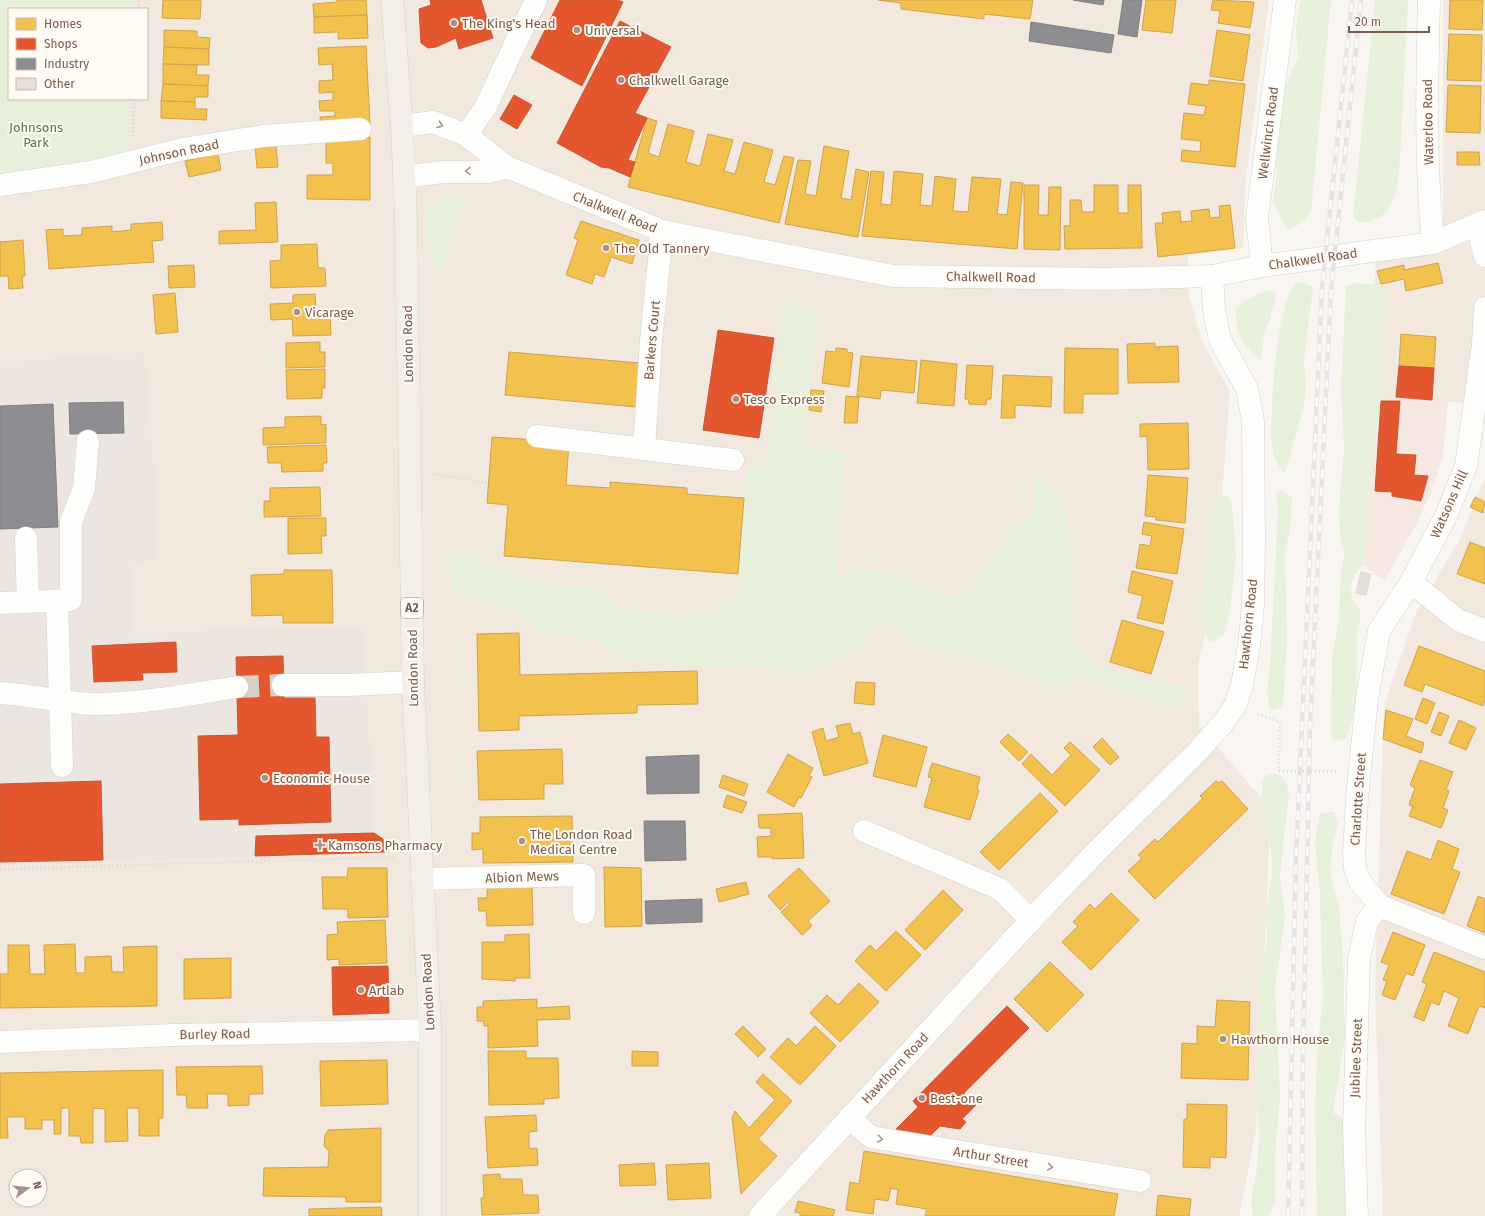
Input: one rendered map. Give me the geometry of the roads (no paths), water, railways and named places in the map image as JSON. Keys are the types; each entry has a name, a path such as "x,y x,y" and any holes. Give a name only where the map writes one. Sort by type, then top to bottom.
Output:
{"main road":[{"name":"London Road","path":"392,0 402,126 406,219 412,682 430,1030 430,1216"}],"street":[{"path":"466,135 485,108 536,0"},
{"name":"Wellwinch Road","path":"1262,266 1257,218 1285,0"},
{"name":"Waterloo Road","path":"1429,0 1427,76 1429,193 1433,243"},
{"name":"Chalkwell Road","path":"402,126 433,122 466,135 506,167 662,231 894,276 1104,279 1212,276 1262,266 1433,243 1481,222"},
{"name":"Johnson Road","path":"0,185 91,172 132,163 183,149 263,136 360,129"},
{"path":"404,177 437,173 490,172 506,167"},
{"path":"1481,222 1485,256"},
{"name":"Barkers Court","path":"644,449 651,341 662,231"},
{"name":"Hawthorn Road","path":"760,1216 1031,920 1097,851 1200,749 1223,723 1235,706 1242,685 1249,646 1253,605 1253,421 1247,389 1220,340 1214,310 1212,276"},
{"name":"Watsons Hill","path":"1411,582 1446,516 1466,466 1483,344 1485,308"},
{"path":"537,436 733,460"},
{"path":"0,603 71,600 71,522 84,488 88,441"},
{"path":"26,538 28,602"},
{"path":"1411,582 1458,620 1485,631"},
{"name":"Charlotte Street","path":"1411,582 1379,631 1367,698 1358,791 1355,834 1355,868 1360,882 1380,906 1485,948"},
{"path":"57,601 62,766"},
{"path":"284,685 349,685 412,682"},
{"path":"0,693 24,695 61,702 100,704 141,702 237,687"},
{"path":"864,831 1000,889 1031,920"},
{"name":"Albion Mews","path":"422,879 584,875 584,912"},
{"name":"Jubilee Street","path":"1357,1216 1354,1128 1359,959 1366,921 1380,906"},
{"name":"Burley Road","path":"0,1042 174,1035 430,1030"},
{"name":"Arthur Street","path":"849,1118 871,1137 1140,1181"}],"tunnel":[{"path":"237,687 283,685"}],"railway":[{"path":"1288,1216 1296,858 1322,288 1352,0"},
{"path":"1302,1216 1303,1053 1310,725 1331,290 1361,0"}],"place":[{"name":"The King's Head","path":"454,23"},
{"name":"Universal","path":"577,30"},
{"name":"Chalkwell Garage","path":"621,80"},
{"name":"The Old Tannery","path":"606,248"},
{"name":"Vicarage","path":"297,312"},
{"name":"Tesco Express","path":"736,399"},
{"name":"Economic House","path":"265,778"},
{"name":"The London Road Medical Centre","path":"522,841"},
{"name":"Kamsons Pharmacy","path":"320,845"},
{"name":"Artlab","path":"361,990"},
{"name":"Hawthorn House","path":"1223,1039"},
{"name":"Best-one","path":"922,1098"}],"park label":[{"name":"Johnsons Park","path":"36,134"}]}
